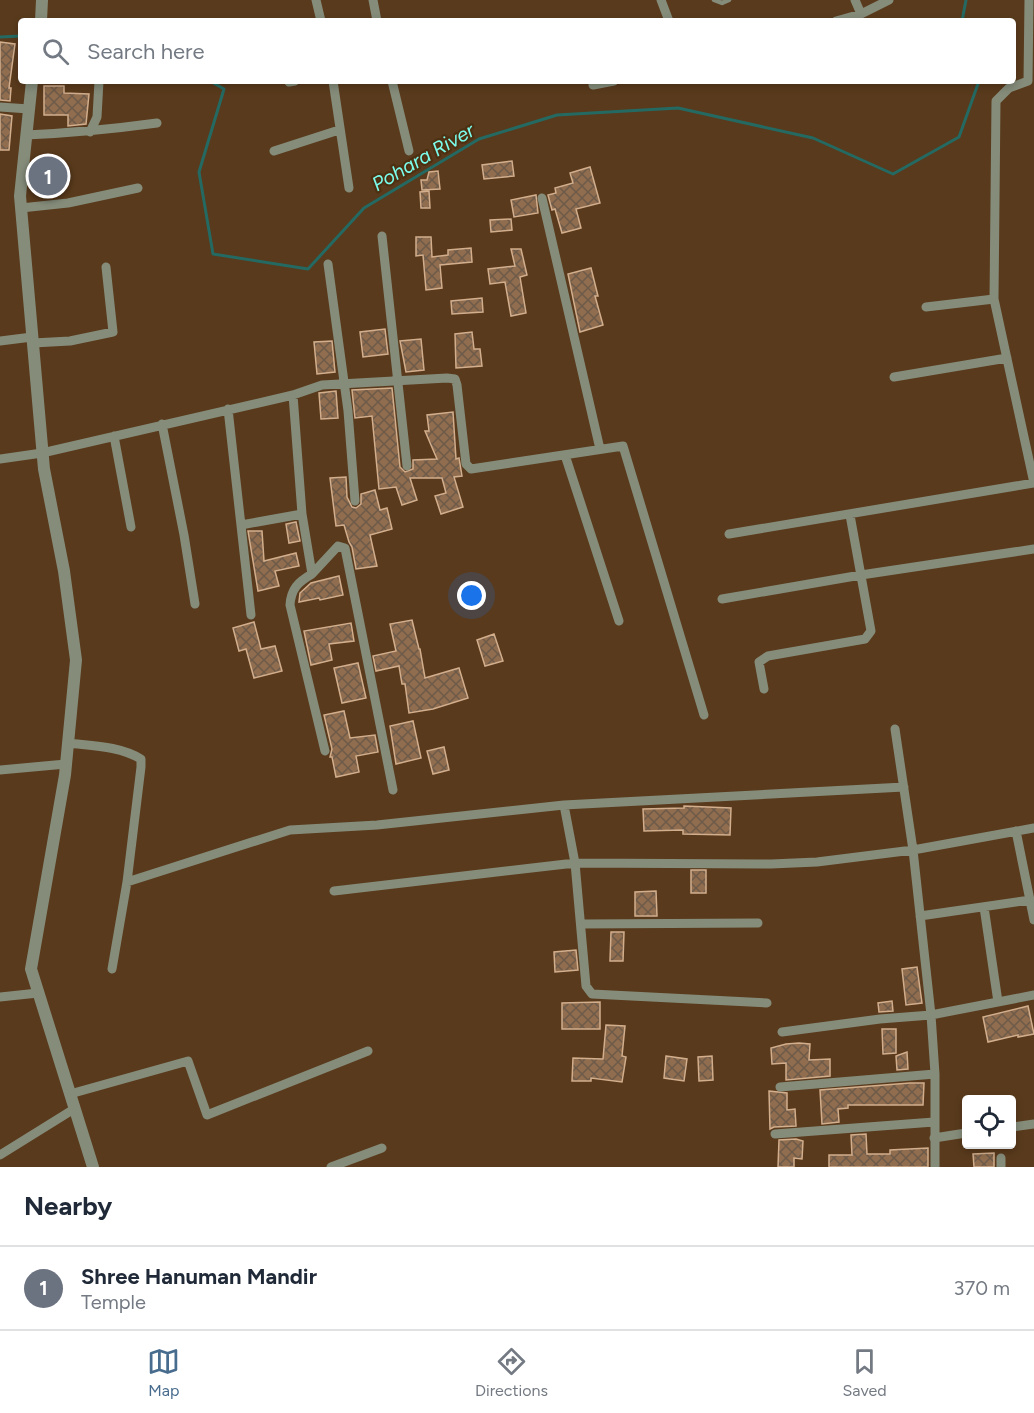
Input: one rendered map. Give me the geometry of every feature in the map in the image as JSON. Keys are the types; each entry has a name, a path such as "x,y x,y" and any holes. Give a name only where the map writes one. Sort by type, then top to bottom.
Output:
{"street":[{"path":"42,0 42,17"},
{"path":"316,0 320,18"},
{"path":"372,0 376,18"},
{"path":"661,0 668,18"},
{"path":"855,0 861,14"},
{"path":"847,18 861,14 889,0"},
{"path":"729,534 1034,483 994,299 996,101 1009,88 1031,81 1029,0"},
{"path":"32,84 20,195 21,208 42,453 64,571 76,660 66,764 31,969 93,1167"},
{"path":"90,132 97,117 99,84"},
{"path":"333,84 349,188"},
{"path":"393,84 409,151"},
{"path":"593,85 598,84"},
{"path":"0,107 29,110"},
{"path":"26,135 90,132 102,128 117,129 157,123"},
{"path":"274,150 339,130"},
{"path":"21,208 68,203 138,188"},
{"path":"542,198 600,448"},
{"path":"382,236 407,466"},
{"path":"328,264 348,411 355,501"},
{"path":"0,342 70,341 113,332 106,267"},
{"path":"926,308 994,299"},
{"path":"894,377 1007,358"},
{"path":"0,459 42,453 293,395 321,385 455,379 466,464 471,469 623,446 704,715"},
{"path":"293,395 302,514 312,574"},
{"path":"228,409 251,615"},
{"path":"162,424 195,604"},
{"path":"114,436 131,527"},
{"path":"565,455 619,621"},
{"path":"241,525 302,514"},
{"path":"764,689 759,663 768,656 865,639 871,631 850,514"},
{"path":"325,751 290,605 296,585 312,574 339,546 345,548 393,790"},
{"path":"722,599 1034,549"},
{"path":"895,729 913,850 931,1015 935,1074 935,1167"},
{"path":"68,743 114,748 141,759 127,882 112,969"},
{"path":"0,770 66,764"},
{"path":"127,882 290,830 377,825 564,805 904,787"},
{"path":"564,805 575,863 586,986 592,994 767,1003"},
{"path":"334,891 575,863 771,864 817,862 913,850 1034,828"},
{"path":"1017,831 1030,879 1030,900 1034,920"},
{"path":"920,916 1030,900"},
{"path":"984,907 998,1002"},
{"path":"581,924 758,923"},
{"path":"0,997 38,993"},
{"path":"782,1032 880,1019 931,1015 1034,995"},
{"path":"70,1094 188,1061 207,1114 368,1051"},
{"path":"780,1087 935,1074"},
{"path":"0,1155 74,1109"},
{"path":"775,1134 934,1122"},
{"path":"1016,1126 1034,1124"},
{"path":"934,1138 962,1134"},
{"path":"331,1167 382,1148"}],"lane":[{"path":"714,0 722,3 729,0"}],"building":[{"path":"0,42 15,44 9,88 11,88 10,101 0,100"},
{"path":"44,86 64,86 64,93 89,94 86,124 68,126 68,115 44,115"},
{"path":"0,114 12,116 9,150 0,150"},
{"path":"512,161 514,176 484,179 482,165"},
{"path":"590,167 600,203 576,209 581,228 562,233 548,195 556,193 555,188 573,183 570,173"},
{"path":"438,171 440,189 422,190 421,180 427,180 429,172"},
{"path":"429,191 430,208 421,208 420,192"},
{"path":"536,195 538,213 514,217 511,200"},
{"path":"511,219 512,230 491,232 490,220"},
{"path":"416,237 431,237 432,257 448,255 448,250 471,248 472,262 440,265 442,288 426,290 423,255 416,256"},
{"path":"511,249 521,249 527,275 520,277 526,313 511,316 505,282 490,284 488,269 515,266"},
{"path":"591,268 598,296 595,296 603,325 580,332 568,274"},
{"path":"482,298 483,312 452,314 451,301"},
{"path":"385,329 388,354 363,357 360,332"},
{"path":"472,332 474,349 480,349 482,366 456,368 455,334"},
{"path":"421,339 424,370 406,372 400,341"},
{"path":"332,341 335,372 317,374 314,342"},
{"path":"392,388 400,467 405,472 413,469 413,460 437,459 425,431 429,431 427,415 453,412 456,459 459,458 462,476 454,477 463,507 441,514 435,496 446,493 442,478 410,478 417,500 402,505 396,487 379,489 372,416 355,418 352,390"},
{"path":"336,391 338,418 321,419 319,393"},
{"path":"346,477 347,497 352,507 356,508 361,504 361,494 375,490 380,510 387,508 392,529 370,535 377,566 356,569 352,547 344,525 336,526 330,478"},
{"path":"296,522 300,541 289,543 286,524"},
{"path":"248,531 262,531 264,561 296,553 299,566 275,571 279,586 258,591"},
{"path":"339,576 343,595 299,602 300,593 311,583"},
{"path":"412,620 425,678 459,668 468,698 433,709 409,713 405,684 402,684 399,666 376,671 373,656 396,651 390,624"},
{"path":"254,622 261,649 275,646 282,671 254,678 246,649 239,651 233,628"},
{"path":"351,623 354,641 329,644 332,660 311,665 304,631"},
{"path":"494,634 503,661 485,666 477,640"},
{"path":"358,663 366,698 342,703 334,668"},
{"path":"344,711 350,738 375,735 378,752 356,756 359,772 336,777 332,757 330,757 332,749 324,715"},
{"path":"413,721 421,758 396,764 390,726"},
{"path":"444,747 449,770 433,774 427,751"},
{"path":"684,806 731,808 730,835 683,834 683,830 644,831 643,809 684,808"},
{"path":"691,870 706,870 706,893 691,893"},
{"path":"656,891 657,916 635,916 635,892"},
{"path":"611,932 624,932 623,961 610,961"},
{"path":"576,950 578,970 555,972 554,952"},
{"path":"917,967 922,1003 906,1005 902,969"},
{"path":"892,1001 893,1011 879,1012 878,1003"},
{"path":"600,1002 600,1029 562,1029 562,1003"},
{"path":"1028,1006 1034,1034 988,1042 983,1017"},
{"path":"606,1025 625,1026 622,1056 626,1057 622,1082 591,1078 591,1081 572,1081 573,1058 603,1059"},
{"path":"882,1029 896,1029 896,1053 883,1054"},
{"path":"799,1043 810,1044 809,1060 830,1059 830,1076 786,1080 786,1063 772,1064 771,1048"},
{"path":"907,1052 908,1069 897,1070 896,1056"},
{"path":"666,1056 687,1059 684,1081 664,1078"},
{"path":"712,1056 713,1080 699,1081 698,1057"},
{"path":"924,1083 923,1105 848,1105 848,1108 838,1109 839,1122 822,1124 820,1090"},
{"path":"769,1091 787,1093 787,1110 795,1109 796,1126 770,1129"},
{"path":"866,1134 867,1154 890,1154 890,1150 928,1148 928,1167 829,1167 829,1155 852,1155 851,1135"},
{"path":"779,1140 803,1141 802,1159 794,1158 794,1167 778,1167"},
{"path":"994,1153 994,1167 974,1167 973,1154"}],"waterway":[{"name":"Pohara River","path":"963,18 966,0"},
{"name":"Pohara River","path":"0,37 18,36"},
{"name":"Pohara River","path":"215,84 224,89 199,172 213,254 308,269 364,208 479,139 557,115 678,108 813,138 893,174 959,137 978,84"}],"place":[{"name":"Shree Hanuman Mandir","path":"48,176"}]}
